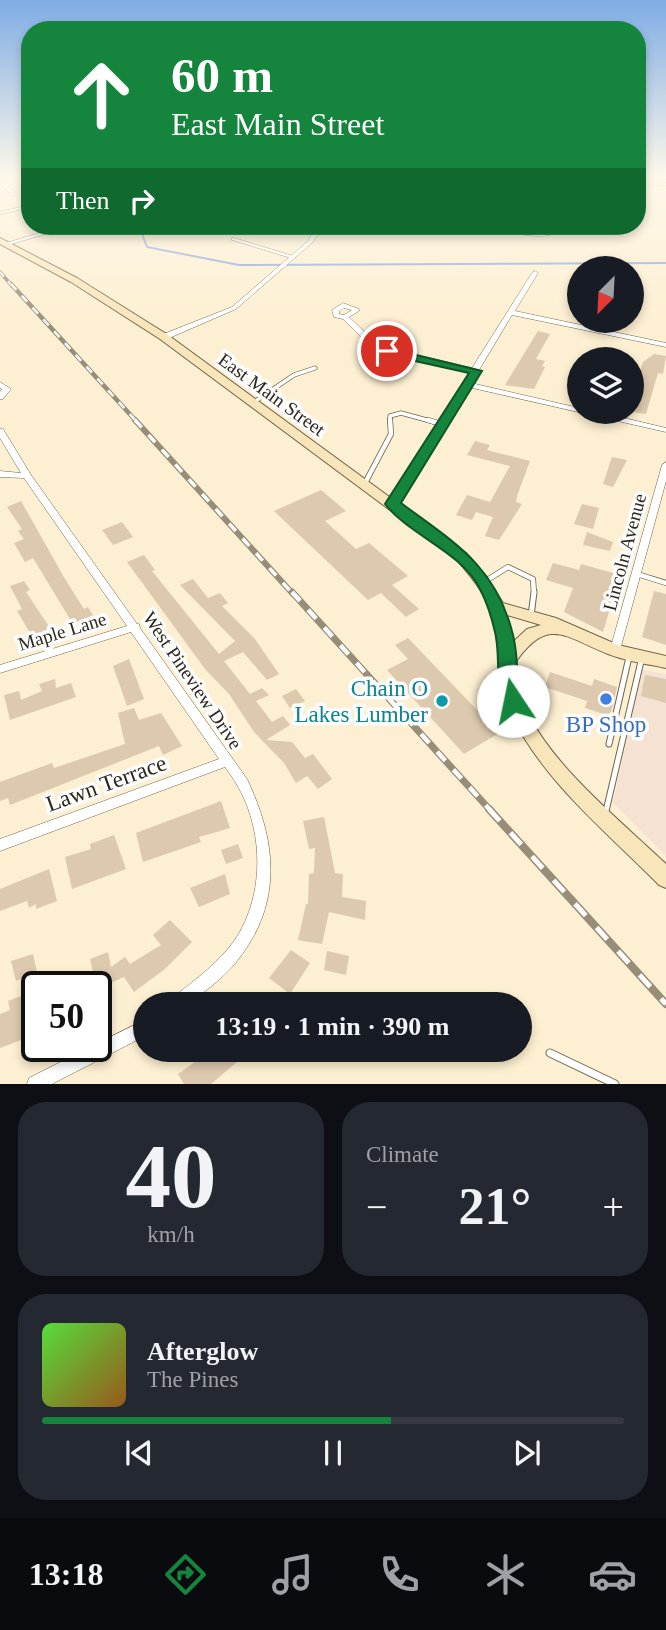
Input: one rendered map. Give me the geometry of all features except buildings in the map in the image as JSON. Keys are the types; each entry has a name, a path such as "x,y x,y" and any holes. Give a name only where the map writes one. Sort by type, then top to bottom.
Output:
{"main road":[{"name":"East Main Street","path":"3,243 74,280 164,337 461,556 484,582 498,607 513,701 527,727 559,770 666,878"},
{"path":"498,607 560,626 629,653 666,662"},
{"path":"506,664 526,636 535,630 560,626"}],"street":[{"path":"164,337 234,308 310,242 314,235"},
{"path":"392,504 535,273"},
{"path":"512,313 666,345"},
{"path":"345,317 377,348 476,371"},
{"path":"0,384 7,389 0,397"},
{"path":"468,385 567,408"},
{"path":"639,424 666,430"},
{"name":"West Pineview Drive","path":"0,431 27,475 227,761 258,814 265,843 265,884 255,915 239,946 220,969 191,992"},
{"name":"Lincoln Avenue","path":"629,653 636,573 663,488 666,465"},
{"path":"0,474 27,475"},
{"name":"Maple Lane","path":"0,669 135,627"},
{"name":"Lawn Terrace","path":"0,845 227,761"},
{"path":"35,1084 133,1034"}],"lane":[{"path":"3,243 28,235"},
{"path":"233,239 290,259"},
{"path":"254,402 294,375 315,368"},
{"path":"364,484 391,434 390,416 401,413 443,424"},
{"path":"484,582 508,567 533,579 535,585 530,617"},
{"path":"636,573 666,583"},
{"path":"609,744 629,653"},
{"path":"605,816 629,653"},
{"path":"550,1053 615,1084"}],"shaded area":[{"path":"642,670 666,674 666,856 613,803"}],"waterway":[{"path":"142,235 147,247 239,265 666,263"}],"railway":[{"path":"0,272 12,286"},
{"path":"11,284 137,422"},
{"path":"135,420 293,594"},
{"path":"292,592 491,811"},
{"path":"489,809 666,1004"}],"place":[{"name":"BP Shop","path":"606,699"},
{"name":"Chain O Lakes Lumber","path":"442,701"}],"route":[{"path":"387,351 476,371 392,504 461,556 488,586 498,607 504,633 508,684 513,701"}]}
